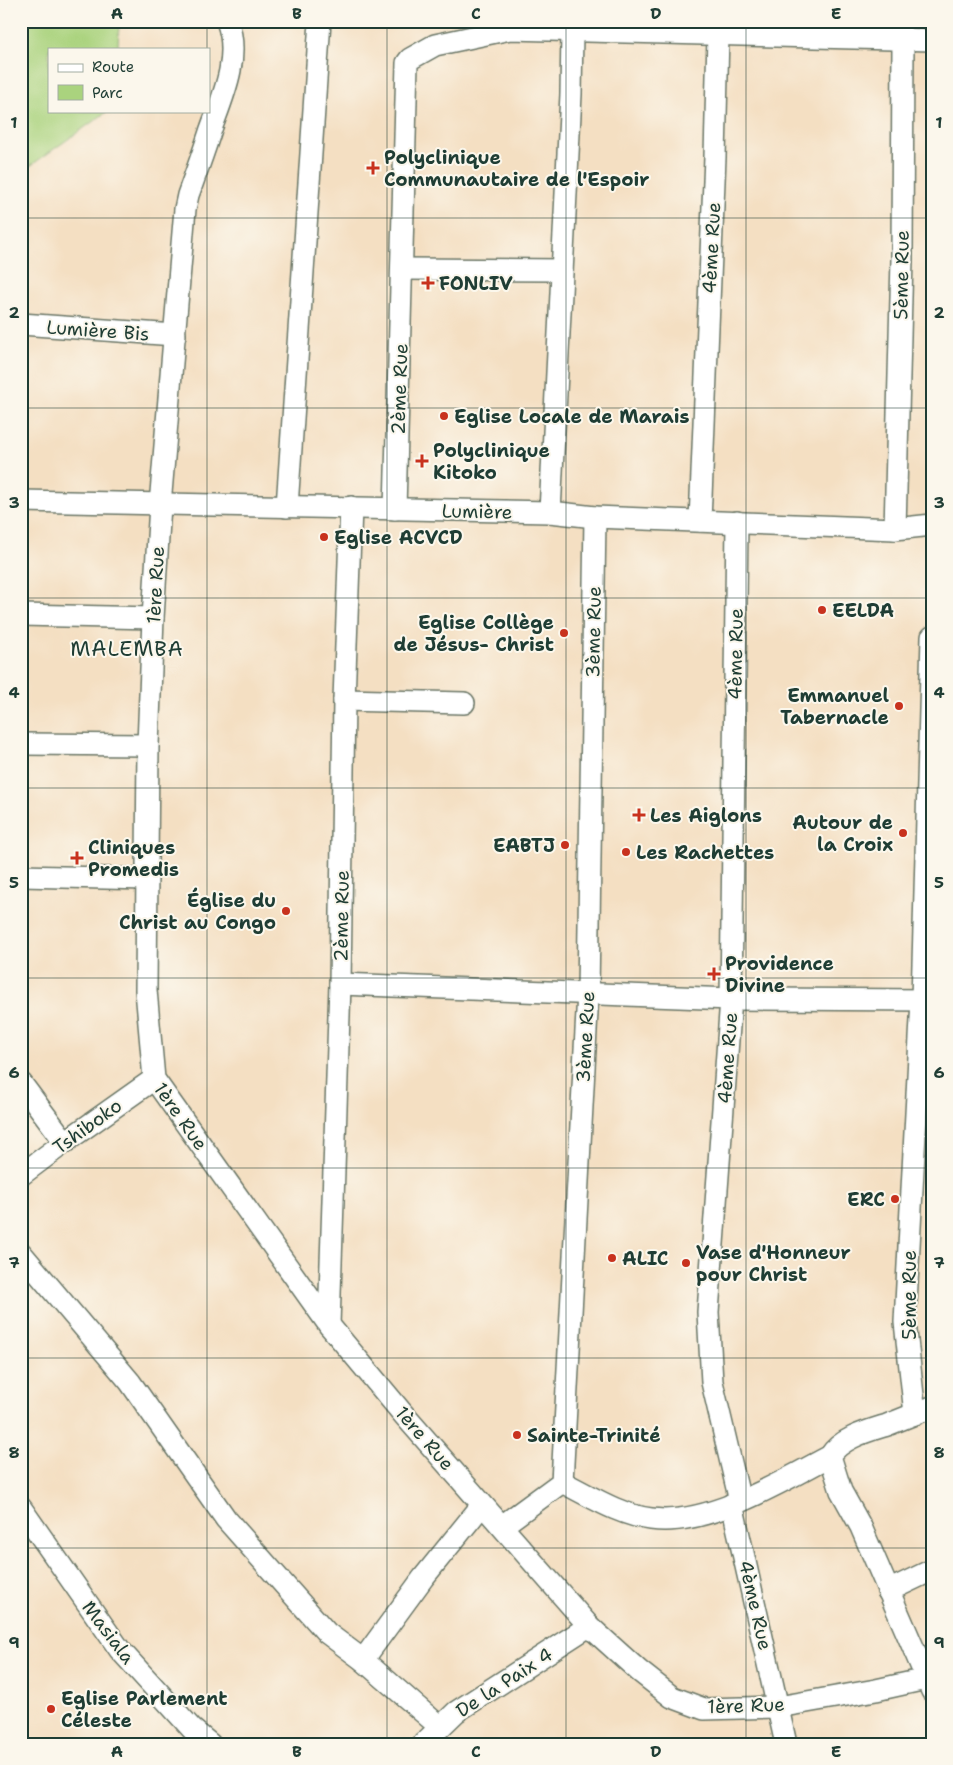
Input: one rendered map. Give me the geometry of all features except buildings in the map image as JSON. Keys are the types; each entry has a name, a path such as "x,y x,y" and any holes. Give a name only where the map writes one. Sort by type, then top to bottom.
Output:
{"street":[{"name":"1ère Rue","path":"227,21 232,43 231,64 225,89 188,195 185,209 160,505 148,745 146,879 146,990 154,1079 329,1325 404,1415 589,1626 639,1671 672,1697 704,1709 778,1707 876,1690 929,1685"},
{"path":"287,507 320,21"},
{"path":"510,25 572,32 718,35 747,29 901,31 932,40"},
{"name":"2ème Rue","path":"395,509 407,63 410,59 435,45 510,25"},
{"name":"5ème Rue","path":"895,529 897,391 902,259 901,31"},
{"path":"550,512 572,32"},
{"name":"4ème Rue","path":"700,521 715,157 718,35"},
{"path":"402,269 562,270"},
{"name":"Lumière Bis","path":"21,324 175,334"},
{"name":"Lumière","path":"21,501 550,512 595,516 895,529 932,524"},
{"name":"2ème Rue","path":"329,1325 340,984 344,700 351,507"},
{"name":"3ème Rue","path":"562,1482 588,993 595,516"},
{"name":"4ème Rue","path":"737,522 731,999 708,1312 712,1382 778,1707"},
{"path":"21,615 153,618"},
{"name":"5ème Rue","path":"923,1410 905,1322 927,1000 932,637"},
{"path":"344,700 464,703"},
{"path":"21,744 148,745"},
{"path":"21,876 146,879"},
{"path":"340,984 731,999 927,1000"},
{"name":"Tshiboko","path":"21,1175 64,1142 154,1079"},
{"path":"21,1083 64,1142"},
{"path":"21,1253 130,1382 226,1519 327,1634 363,1660 439,1726"},
{"path":"502,1526 562,1482 617,1509 651,1519 682,1519 714,1511 830,1456 834,1449 871,1429 923,1410"},
{"path":"830,1456 841,1491 861,1527 929,1685"},
{"path":"363,1660 424,1578 482,1505"},
{"name":"Masiala","path":"21,1508 120,1650 192,1729 210,1744"},
{"path":"888,1591 932,1570"},
{"name":"De la Paix 4","path":"423,1744 439,1726 456,1712 589,1626"},
{"path":"778,1707 786,1744"}],"green space":[{"path":"21,21 119,21 118,48 48,48 48,112 107,112 30,166 21,165"}],"place":[{"name":"Polyclinique Communautaire de l'Espoir","path":"373,168"},
{"name":"FONLIV","path":"428,283"},
{"name":"Eglise Locale de Marais","path":"444,416"},
{"name":"Polyclinique Kitoko","path":"422,461"},
{"name":"Eglise ACVCD","path":"324,537"},
{"name":"EELDA","path":"822,610"},
{"name":"Eglise Collège de Jésus- Christ","path":"564,633"},
{"name":"Emmanuel Tabernacle","path":"899,706"},
{"name":"Les Aiglons","path":"639,815"},
{"name":"Autour de la Croix","path":"903,833"},
{"name":"EABTJ","path":"565,845"},
{"name":"Les Rachettes","path":"626,852"},
{"name":"Cliniques Promedis","path":"77,858"},
{"name":"Église du Christ au Congo","path":"286,911"},
{"name":"Providence Divine","path":"714,974"},
{"name":"ERC","path":"895,1199"},
{"name":"ALIC","path":"612,1258"},
{"name":"Vase d'Honneur pour Christ","path":"686,1263"},
{"name":"Sainte-Trinité","path":"517,1435"},
{"name":"Eglise Parlement Céleste","path":"51,1709"}],"district":[{"name":"MALEMBA","path":"127,649"}]}
